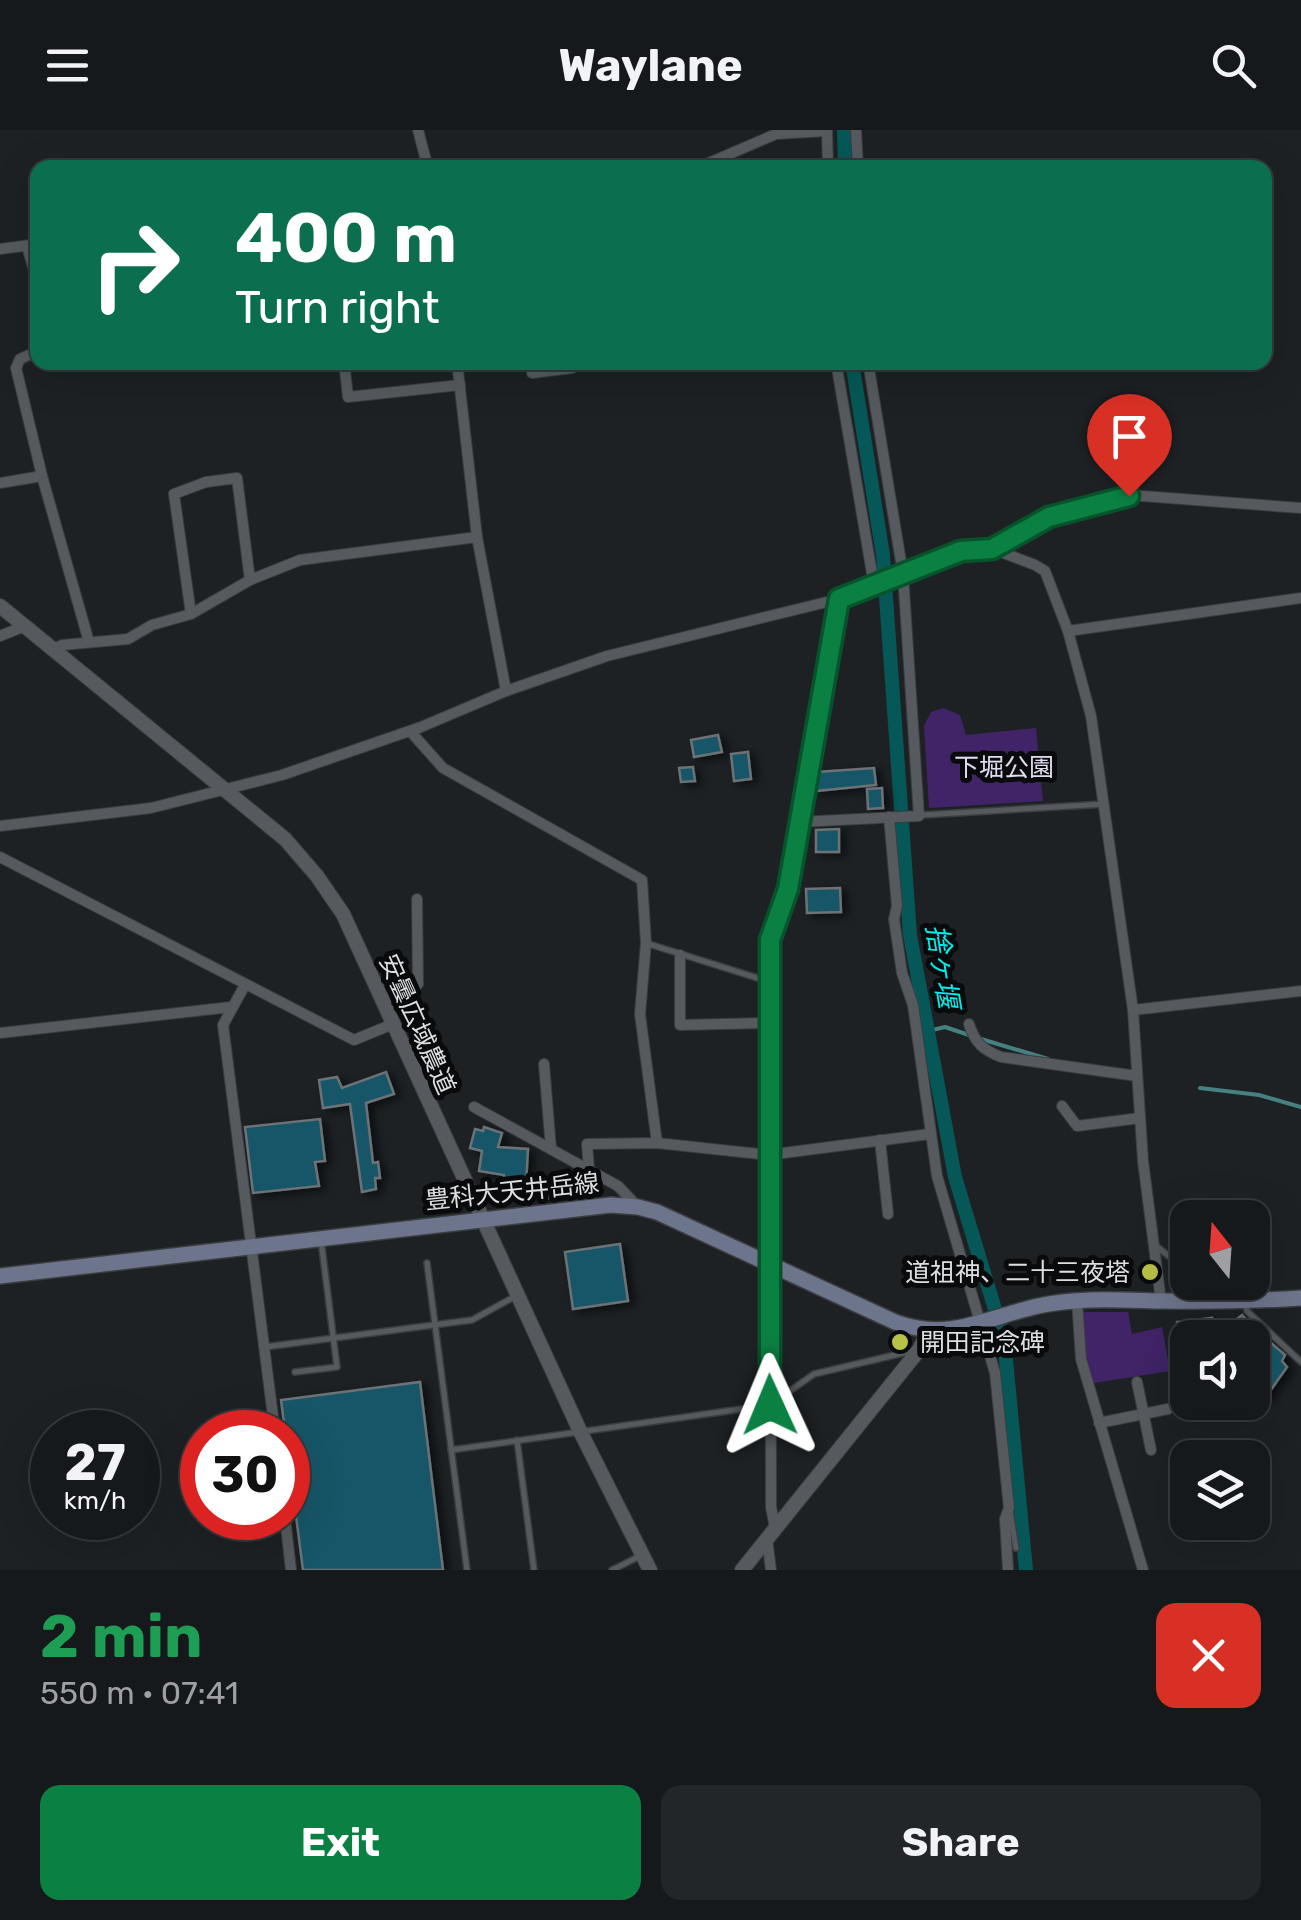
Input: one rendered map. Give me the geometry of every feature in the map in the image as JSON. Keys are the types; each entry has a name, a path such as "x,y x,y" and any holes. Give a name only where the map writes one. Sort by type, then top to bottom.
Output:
{"main road":[{"name":"豊科大天井岳線","path":"0,1276 564,1208 638,1206 895,1322 928,1330 947,1332 1077,1300 1210,1302 1301,1298"}],"street":[{"path":"418,130 426,160"},
{"path":"856,130 858,160"},
{"path":"715,160 775,132 827,131 828,160"},
{"path":"0,249 30,245"},
{"path":"30,355 20,359 16,368 89,642"},
{"path":"345,370 348,397 460,385"},
{"path":"458,370 477,536 506,691"},
{"path":"531,370 556,370"},
{"path":"837,370 876,584"},
{"path":"799,822 916,816 900,576 869,370"},
{"path":"0,484 42,476"},
{"path":"191,614 174,494 206,482 237,478 250,580"},
{"path":"0,826 151,808 229,790 410,731 506,691 607,656 839,599 961,551 992,549 1049,517 1129,496 1301,508"},
{"path":"53,649 62,644 128,639 152,625 191,614 250,580 300,560 477,536"},
{"path":"992,549 1045,572 1068,632 1091,716 1133,1010 1143,1162 1161,1301"},
{"path":"1068,632 1301,598"},
{"path":"771,1570 770,940 788,889 839,599"},
{"name":"安曇広域農道","path":"0,606 286,839 343,914 580,1431 650,1570"},
{"path":"0,636 25,626"},
{"path":"410,731 443,768 642,880 646,943 640,1014 657,1143"},
{"path":"888,817 897,906 894,919 902,974 912,1006 936,1176 991,1320 1009,1508 1005,1519 1008,1570"},
{"path":"0,858 354,1040 394,1024"},
{"path":"392,993 410,992 418,984 417,900"},
{"path":"680,955 680,1025 769,1023"},
{"path":"246,985 223,1025 272,1410"},
{"path":"1133,1010 1301,991"},
{"path":"0,1033 231,1007"},
{"path":"970,1024 974,1040 986,1052 1001,1057 1137,1076"},
{"path":"544,1064 552,1148"},
{"path":"1062,1106 1077,1126 1140,1118"},
{"path":"474,1107 618,1186 638,1206"},
{"path":"589,1169 587,1144 657,1143 768,1155 930,1134"},
{"path":"880,1140 888,1214"},
{"path":"1077,1300 1081,1359 1143,1570"},
{"path":"742,1570 919,1350 928,1330"},
{"path":"1137,1382 1151,1450"},
{"path":"1100,1424 1168,1409"},
{"path":"288,1540 292,1570"}],"lane":[{"path":"916,816 1106,804"},
{"path":"646,943 769,981"},
{"path":"295,1372 336,1367 321,1238"},
{"path":"1156,1246 1170,1257"},
{"path":"428,1263 467,1570"},
{"path":"265,1347 472,1320 517,1296"},
{"path":"1245,1301 1248,1310 1301,1362"},
{"path":"451,1450 770,1405 814,1374 919,1350"},
{"path":"517,1440 534,1570"},
{"path":"1009,1508 1016,1548"},
{"path":"612,1570 642,1555"}],"green space":[{"name":"下堀公園","path":"943,708 960,715 966,735 1036,728 1043,801 929,808 924,726 931,712"},
{"path":"1083,1312 1128,1312 1132,1334 1162,1327 1170,1371 1094,1383 1085,1357"}],"building":[{"path":"718,735 722,752 694,757 691,740"},
{"path":"748,752 751,779 734,781 731,754"},
{"path":"693,767 695,781 681,782 679,768"},
{"path":"874,768 876,785 816,791 817,772"},
{"path":"882,788 883,808 868,809 867,789"},
{"path":"839,829 839,852 816,852 816,830"},
{"path":"840,888 841,912 807,913 806,889"},
{"path":"386,1072 394,1094 366,1103 373,1163 378,1162 380,1178 375,1178 376,1189 362,1192 350,1104 323,1108 319,1080 337,1077 342,1088"},
{"path":"320,1119 325,1161 315,1162 319,1186 253,1193 245,1127"},
{"path":"484,1127 502,1133 498,1147 528,1149 526,1184 504,1182 504,1175 479,1171 482,1151 470,1148 475,1129 483,1131"},
{"path":"566,1176 568,1195 544,1199 542,1180"},
{"path":"620,1244 628,1301 573,1309 565,1252"},
{"path":"1270,1342 1285,1355 1282,1361 1287,1367 1270,1391"},
{"path":"420,1382 443,1570 303,1570 299,1540 310,1540 310,1410 282,1410 281,1400"}],"waterway":[{"name":"捨ヶ堰","path":"844,130 845,160"},
{"name":"捨ヶ堰","path":"853,370 883,555 910,935 955,1177 1004,1339 1026,1570"},
{"path":"928,1031 945,1027 972,1036"},
{"path":"981,1039 1048,1059"},
{"path":"1200,1088 1259,1095 1301,1107"}],"place":[{"name":"道祖神、二十三夜塔","path":"1150,1272"},
{"name":"開田記念碑","path":"900,1342"}],"route":[{"path":"770,1405 770,940 788,889 839,599 961,551 992,549 1049,517 1129,496"}]}
